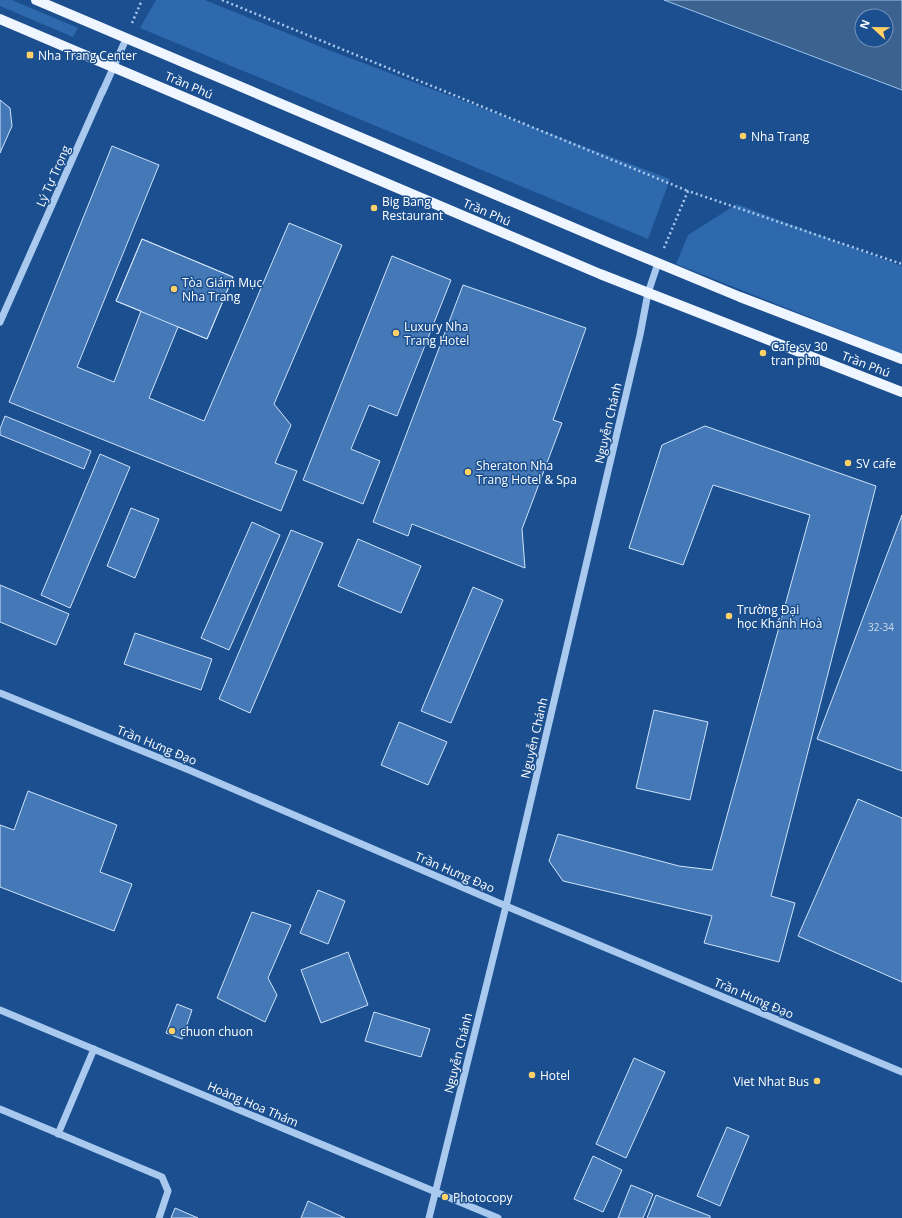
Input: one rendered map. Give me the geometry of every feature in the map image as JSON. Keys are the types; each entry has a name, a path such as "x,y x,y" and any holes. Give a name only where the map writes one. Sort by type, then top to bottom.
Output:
{"main road":[{"name":"Trần Phú","path":"36,0 740,297 902,359"},
{"name":"Trần Phú","path":"0,19 500,232 648,293 902,392"}],"street":[{"name":"Lý Tự Trọng","path":"0,322 126,38"},
{"name":"Nguyễn Chánh","path":"429,1218 506,906 638,343 648,293 658,263"},
{"name":"Trần Hưng Đạo","path":"0,693 189,770 506,906 902,1072"},
{"name":"Hoàng Hoa Thám","path":"0,1010 498,1218"},
{"path":"58,1134 94,1049"},
{"path":"0,1109 162,1177 168,1192 158,1218"}],"path":[{"path":"126,38 142,0"},
{"path":"222,0 688,191 902,264"},
{"path":"658,263 688,191"}],"shaded area":[{"path":"0,0 12,0 78,28 73,37 0,6"},
{"path":"156,0 205,0 326,49 670,179 648,239 140,28"},
{"path":"664,0 902,0 902,90"},
{"path":"737,204 902,266 902,354 676,264 688,235"}],"building":[{"path":"0,100 10,108 12,126 0,153"},
{"path":"112,146 159,165 77,367 114,382 141,311 116,301 142,239 233,277 207,339 178,327 149,398 204,421 289,223 342,245 274,404 291,425 275,463 297,471 281,511 9,402"},
{"name":"Tòa Giám Mục Nha Trang","path":"142,239 233,277 207,339 116,301"},
{"name":"Luxury Nha Trang Hotel","path":"392,256 451,280 397,416 369,405 351,449 380,461 363,504 303,480"},
{"name":"Sheraton Nha Trang Hotel & Spa","path":"463,285 586,328 553,420 562,423 522,529 525,568 412,524 408,536 373,522"},
{"path":"5,416 91,451 84,469 0,435 0,429"},
{"path":"705,426 876,486 771,896 795,903 779,962 704,943 712,916 563,881 549,861 558,834 679,866 712,870 810,515 713,485 683,565 629,548 662,445"},
{"path":"100,454 130,467 70,608 41,595"},
{"path":"131,508 159,519 135,578 107,566"},
{"path":"902,515 902,771 817,739"},
{"path":"252,522 280,535 229,650 201,638"},
{"path":"291,530 323,543 250,713 219,699"},
{"path":"358,539 421,566 401,613 338,586"},
{"path":"0,585 69,614 56,645 0,622"},
{"path":"473,587 503,600 451,723 421,711"},
{"path":"135,633 212,659 201,690 124,664"},
{"path":"654,710 708,722 690,800 636,788"},
{"path":"399,722 447,742 428,785 381,765"},
{"path":"28,791 117,825 100,872 132,884 114,931 0,887 0,825 14,830"},
{"path":"858,799 902,818 902,982 798,936"},
{"path":"318,890 345,901 328,944 300,933"},
{"path":"252,912 291,925 268,978 277,995 265,1022 217,998"},
{"path":"348,952 368,1005 321,1023 301,970"},
{"path":"177,1004 192,1010 182,1039 166,1033"},
{"path":"374,1012 430,1029 421,1057 365,1041"},
{"path":"634,1058 665,1072 626,1158 596,1144"},
{"path":"727,1127 749,1136 720,1206 697,1196"},
{"path":"593,1156 622,1170 603,1212 574,1199"},
{"path":"631,1185 653,1194 643,1218 618,1218"},
{"path":"656,1195 710,1216 710,1218 647,1218"},
{"path":"308,1201 345,1218 301,1218"},
{"path":"175,1208 198,1218 171,1218"}],"place":[{"name":"Nha Trang Center","path":"30,55"},
{"name":"Nha Trang","path":"743,136"},
{"name":"Big Bang Restaurant","path":"374,208"},
{"name":"Tòa Giám Mục Nha Trang","path":"174,289"},
{"name":"Luxury Nha Trang Hotel","path":"396,333"},
{"name":"Cafe sv 30 tran phu","path":"763,353"},
{"name":"SV cafe","path":"848,463"},
{"name":"Sheraton Nha Trang Hotel & Spa","path":"468,472"},
{"name":"Trường Đại học Khánh Hoà","path":"729,616"},
{"name":"chuon chuon","path":"172,1031"},
{"name":"Hotel","path":"532,1075"},
{"name":"Viet Nhat Bus","path":"817,1081"},
{"name":"Photocopy","path":"445,1197"}]}
